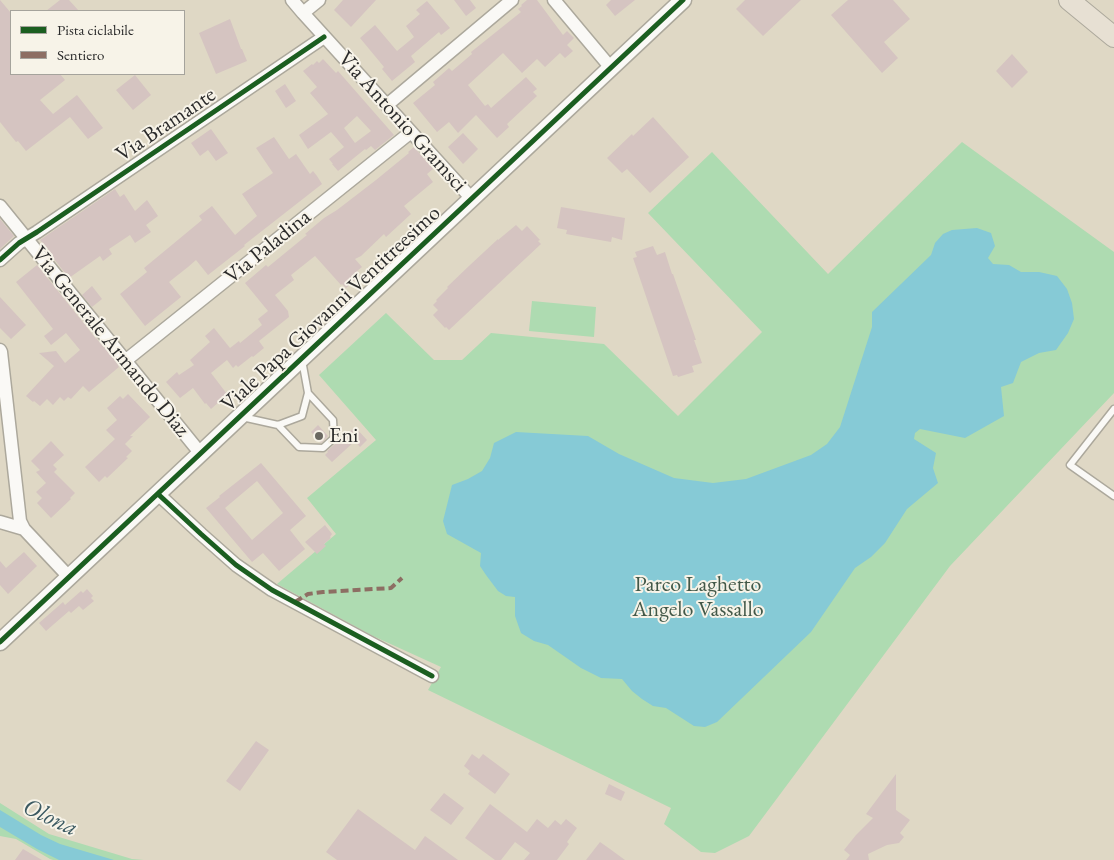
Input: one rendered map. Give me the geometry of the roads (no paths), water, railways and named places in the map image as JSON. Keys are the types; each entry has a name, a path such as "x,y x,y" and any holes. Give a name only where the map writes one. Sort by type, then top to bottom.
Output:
{"main road":[{"path":"1069,0 1114,37"}],"street":[{"name":"Via Antonio Gramsci","path":"292,0 472,199"},
{"path":"302,13 319,0"},
{"path":"387,105 512,0"},
{"path":"554,0 611,68"},
{"name":"Viale Papa Giovanni Ventitreesimo","path":"0,642 683,0"},
{"name":"Via Bramante","path":"0,260 19,243 112,182 324,37"},
{"name":"Via Paladina","path":"125,361 411,132"},
{"name":"Via Generale Armando Diaz","path":"0,206 200,454"},
{"path":"0,350 19,513 24,529 69,577"},
{"path":"158,494 236,565 272,590 432,676"},
{"path":"0,522 24,529"}],"lane":[{"path":"240,417 278,425 302,416 308,393 302,358"},
{"path":"278,425 299,447 323,448 334,438 333,420 308,393"},
{"path":"1114,409 1070,465 1114,496"}],"water":[{"path":"977,228 991,233 995,246 988,258 993,264 1009,265 1021,272 1039,272 1057,276 1067,289 1072,303 1074,319 1068,333 1056,350 1039,353 1021,362 1013,383 1001,387 1004,416 965,438 920,429 915,433 914,439 936,453 933,468 938,483 907,509 885,543 871,557 855,568 811,632 717,722 705,727 694,726 666,708 653,706 642,699 622,679 601,678 581,668 548,645 534,641 521,633 515,616 515,597 506,596 498,591 480,566 481,553 447,534 443,521 452,485 482,471 490,458 494,443 516,432 588,436 619,454 674,478 713,483 746,479 811,455 827,444 840,427 872,327 872,312 931,255 935,243 943,234 952,230"},
{"path":"0,810 41,835 60,844 114,860 59,860 0,827"}],"place":[{"name":"Eni","path":"319,436"}],"park label":[{"name":"Parco Laghetto Angelo Vassallo","path":"698,598"}],"water label":[{"name":"Olona","path":"50,818"}]}
